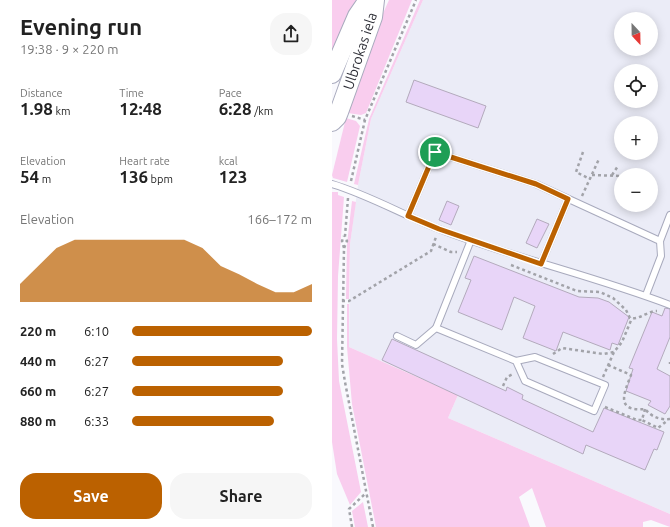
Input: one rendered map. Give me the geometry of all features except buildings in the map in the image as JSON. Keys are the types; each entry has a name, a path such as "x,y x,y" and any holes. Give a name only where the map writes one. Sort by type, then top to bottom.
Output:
{"main road":[{"name":"Ulbrokas iela","path":"332,74 356,16 368,0"},
{"name":"Ulbrokas iela","path":"340,118 337,118 373,17 375,0"}],"lane":[{"path":"408,216 435,152 536,184 660,241"},
{"path":"332,184 349,189 439,229 541,264 646,295 668,304"},
{"path":"541,264 568,199"},
{"path":"646,295 661,256 660,241 670,215"},
{"path":"397,336 416,345 436,328 471,240"},
{"path":"436,328 516,361 535,357 605,385 594,411 525,380 516,361"}],"path":[{"path":"372,527 344,382 342,364 342,301 344,248 346,241 344,236 349,189 365,120 416,0"},
{"path":"340,118 365,120"},
{"path":"583,152 576,172 590,179"},
{"path":"579,204 599,159"},
{"path":"592,175 612,176 618,166"},
{"path":"342,301 349,301 431,251 439,229"},
{"path":"433,244 451,252 466,251"},
{"path":"505,262 576,291 600,292 613,298 632,318"},
{"path":"632,318 640,317 650,311 662,311 668,304"},
{"path":"600,383 614,352 622,342 632,318"},
{"path":"608,365 631,375 623,395 624,401 632,409 646,409 655,417 669,420"},
{"path":"597,404 637,420 642,420 658,428 669,420"},
{"path":"642,420 646,409"},
{"path":"352,527 349,509 366,493"}],"shaded area":[{"path":"332,0 356,0 332,55"},
{"path":"389,0 412,0 366,113 361,115 348,113 368,47"},
{"path":"420,0 423,0 371,119 358,185 354,184 369,119"},
{"path":"423,0 670,0 670,514 448,418 458,395 349,347 350,244 358,185 371,119"},
{"path":"346,118 356,121 360,126 347,182 333,178 332,175"},
{"path":"332,192 338,192 338,195 344,197 338,276 337,339 339,381 361,492 350,505 337,474 332,442"},
{"path":"352,201 356,202 350,244 349,299 346,299 347,244"},
{"path":"347,304 349,304 349,347 458,395 448,418 670,514 670,527 651,520 643,522 643,527 546,527 532,488 519,497 530,527 376,527 352,404 347,347"},
{"path":"363,502 368,527 355,527 352,511"}],"route":[{"path":"435,152 468,164 536,184 568,199 541,264 439,229 408,216 435,152"}]}
